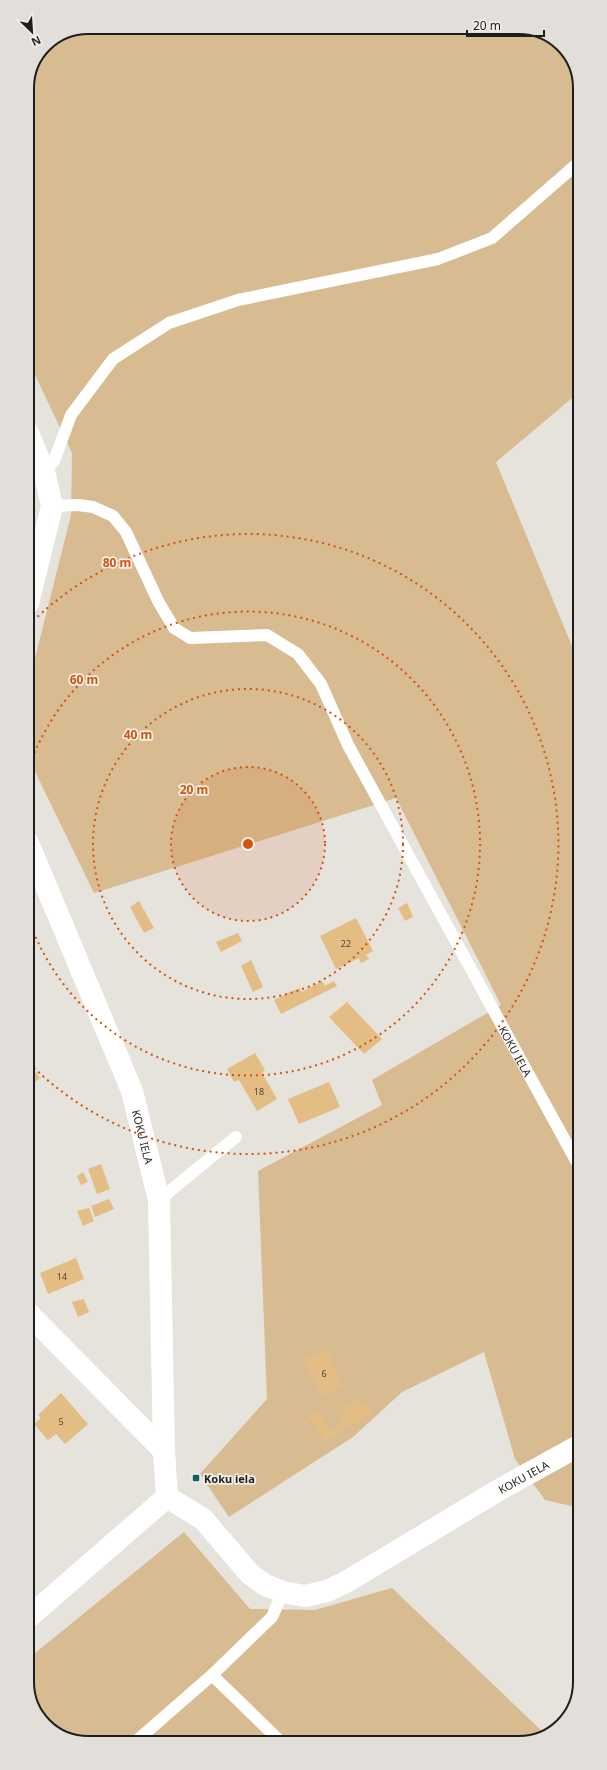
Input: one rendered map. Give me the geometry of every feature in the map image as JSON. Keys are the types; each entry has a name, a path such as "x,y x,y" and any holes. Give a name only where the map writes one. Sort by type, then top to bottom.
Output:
{"street":[{"path":"34,448 44,472 52,506 34,578"},
{"name":"KOKU IELA","path":"34,857 132,1091 159,1200 164,1451 167,1496 202,1519 250,1574 265,1585 283,1592 305,1596 327,1591 346,1582 497,1491 573,1449"},
{"path":"34,1319 164,1451"},
{"path":"34,1613 167,1496"}],"lane":[{"path":"44,472 54,461 71,415 113,359 169,323 238,300 438,259 492,238 573,167"},
{"name":"KOKU IELA","path":"52,506 78,505 93,507 113,516 126,532 158,601 174,628 190,638 267,635 298,654 321,684 348,745 573,1155"},
{"path":"159,1200 236,1137"},
{"path":"142,1736 212,1675 272,1617 283,1592"},
{"path":"212,1675 275,1736"}],"shaded area":[{"path":"88,34 523,34 543,40 560,52 567,64 573,81 573,397 496,462 573,648 573,1506 545,1500 515,1459 484,1352 402,1392 353,1437 229,1517 200,1474 267,1399 258,1171 382,1105 372,1080 501,1005 396,798 94,893 34,769 34,662 71,515 72,453 34,373 34,88 38,67 48,52 52,52 52,48 67,38"},
{"path":"184,1532 250,1609 315,1610 392,1588 541,1731 526,1736 77,1735 55,1725 43,1712 38,1703 34,1689 34,1654"}],"building":[{"path":"139,901 154,928 144,933 130,907"},
{"path":"407,903 413,917 405,921 398,908"},
{"path":"356,918 373,951 366,955 369,959 361,963 359,958 336,969 320,936"},
{"path":"238,933 242,941 221,952 216,942"},
{"path":"251,960 263,987 253,992 241,966"},
{"path":"322,981 325,986 334,981 337,986 281,1014 274,1000 299,988 302,992"},
{"path":"347,1002 382,1039 364,1054 329,1017"},
{"path":"255,1053 265,1070 262,1073 277,1099 257,1111 239,1080 234,1082 227,1069"},
{"path":"34,1071 40,1078 34,1083"},
{"path":"329,1082 340,1107 299,1124 288,1099"},
{"path":"101,1164 110,1189 97,1194 88,1169"},
{"path":"83,1172 88,1182 81,1185 77,1176"},
{"path":"109,1199 114,1209 95,1217 91,1206"},
{"path":"89,1208 94,1221 83,1226 77,1211"},
{"path":"76,1258 84,1279 48,1294 40,1273"},
{"path":"84,1299 89,1312 78,1317 72,1302"},
{"path":"327,1349 343,1386 322,1396 304,1359"},
{"path":"61,1393 88,1424 65,1444 56,1434 48,1440 34,1424 41,1418 38,1415"},
{"path":"357,1399 362,1407 368,1403 373,1413 340,1432 336,1426 343,1422 338,1415 346,1411 344,1407"},
{"path":"319,1410 332,1432 336,1429 339,1434 325,1442 309,1416"},
{"path":"305,1419 307,1422 303,1425 301,1421"}],"place":[{"name":"Koku iela","path":"196,1478"}]}
